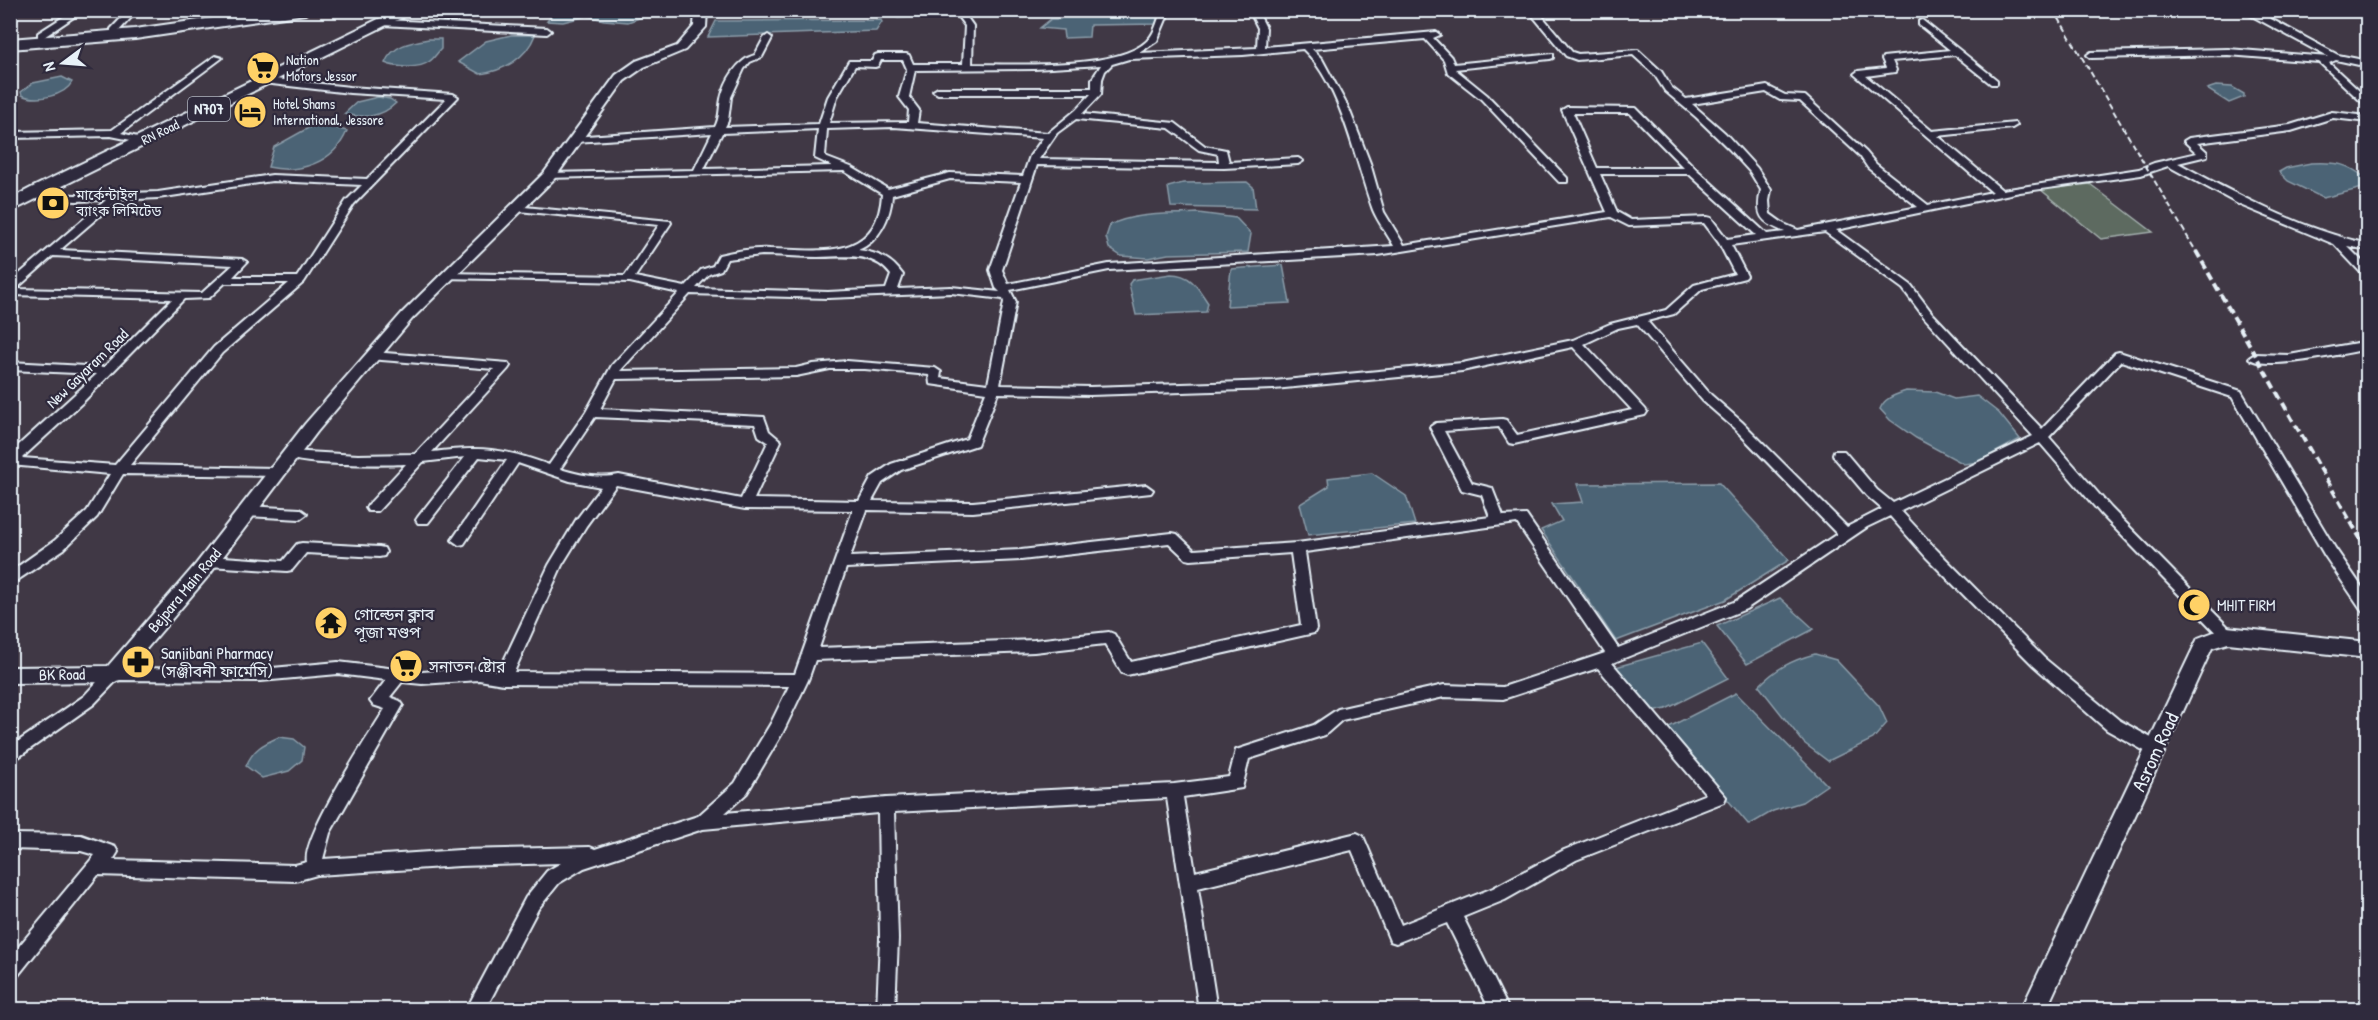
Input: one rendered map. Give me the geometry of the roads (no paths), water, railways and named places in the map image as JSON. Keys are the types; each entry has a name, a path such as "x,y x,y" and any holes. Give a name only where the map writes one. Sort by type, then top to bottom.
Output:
{"highway":[{"path":"10,44 262,10"},
{"path":"10,44 135,34 305,10"},
{"name":"RN Road","path":"19,200 409,11"}],"street":[{"path":"41,34 80,10"},
{"path":"114,31 134,10"},
{"name":"Bejpara Main Road","path":"10,756 89,700 209,561 289,455 373,356 446,276 549,176 620,78 640,64 681,48 700,27 701,10"},
{"path":"1128,56 1154,39 1166,10"},
{"path":"1253,10 1262,28 1261,50"},
{"path":"1532,10 1569,54 1576,57 1635,52 1658,74 1658,78 1704,118 1759,177 1766,190 1763,203 1765,216 1770,222 1797,233"},
{"path":"2236,10 2254,14 2331,59"},
{"path":"963,18 969,26 967,67"},
{"path":"385,23 547,31"},
{"path":"1922,23 1994,82"},
{"path":"911,68 1109,62 1128,56 1261,50 1432,36 1448,59 1450,67 1465,83 1484,97 1563,180"},
{"path":"698,172 719,130 726,108 726,97 740,68 747,60 758,57 768,38"},
{"path":"1304,46 1318,59 1344,108 1365,163 1379,212 1401,248"},
{"path":"1956,52 1886,59 1892,70 1858,74 2000,193"},
{"path":"2091,55 2228,52 2331,59 2367,64"},
{"path":"1450,67 1550,56"},
{"path":"114,133 218,57"},
{"path":"912,125 914,110 904,97 911,68 906,57 878,57 875,64 852,63 829,101 821,126 820,158 847,169 887,193 950,176 982,175 1026,179"},
{"path":"2331,59 2323,62 2367,105"},
{"path":"703,822 741,788 777,727 810,654 862,505 877,480 887,472 972,442 993,389 1010,302 996,270 1026,179 1033,162 1051,136 1096,94 1097,80 1101,70 1109,62"},
{"path":"10,580 59,545 92,514 119,469 218,350 300,280 350,203 453,97 350,90 266,81"},
{"path":"1685,102 1767,89 1783,98 1802,98 1863,154 1872,166 1926,208"},
{"path":"938,91 1096,91"},
{"path":"612,375 796,372 816,365 854,364 935,372 934,381 993,389 1090,391 1274,385 1462,367 1576,343 1614,326 1670,312 1698,286 1741,276 1724,243 1707,220 1629,223 1613,214 1567,110 1633,110 1692,171 1764,237"},
{"path":"1724,243 1827,229 2000,193 2141,172 2169,162 2204,154 2189,141 2291,128 2332,115 2367,119"},
{"path":"1074,116 1172,125 1202,148 1223,152 1224,165"},
{"path":"575,139 719,130 912,125 1051,136"},
{"path":"1929,134 2012,125"},
{"path":"10,135 114,133 143,141"},
{"path":"1033,162 1224,165 1298,160"},
{"path":"2169,162 2244,203 2338,242 2367,274"},
{"path":"549,176 847,169"},
{"path":"1594,171 1692,171"},
{"path":"19,200 114,198 192,191 272,178 370,182"},
{"path":"553,469 592,413 616,368 705,272 717,268 723,257 774,252 819,254 847,251 867,243 877,230 887,207 887,193"},
{"path":"10,290 114,198"},
{"path":"518,208 666,223 628,279"},
{"path":"446,276 628,279 687,291 828,295 951,290 1004,292 1109,267 1367,252 1613,214"},
{"path":"1827,229 1907,287 1928,315 2042,437 2106,511 2227,635 2367,650"},
{"path":"2338,242 2336,240 2367,247"},
{"path":"847,251 881,258 890,264 897,275 891,292"},
{"path":"10,290 207,296 242,262 53,253"},
{"path":"224,280 300,280"},
{"name":"New Gayaram Road","path":"10,461 107,371 182,296"},
{"path":"1640,320 1707,398 1738,425 1847,534"},
{"path":"1498,521 1487,491 1467,487 1436,426 1502,423 1514,440 1641,412 1576,343"},
{"path":"2255,358 2289,359 2367,345"},
{"path":"373,356 504,366 373,508"},
{"path":"475,1010 540,890 552,877 565,868 703,822 886,805 1174,791 1236,783 1242,755 1319,730 1338,715 1444,691 1503,693 1608,658 1741,605 1847,534 2042,437 2119,356 2237,394 2330,552 2367,608"},
{"path":"10,366 107,371"},
{"path":"592,413 760,420 763,433 775,441 745,504"},
{"path":"289,455 402,460 423,456 495,453 578,478 608,484 619,480 745,504 973,507 1146,490"},
{"path":"423,520 474,454"},
{"path":"1839,454 1872,493 1892,510 1931,553 2039,662 2113,725 2156,749"},
{"path":"459,540 515,458"},
{"path":"10,461 119,469 277,472"},
{"path":"503,678 522,641 542,591 582,521 610,484 608,484"},
{"path":"247,512 300,514"},
{"path":"841,563 1021,555 1172,538 1191,555 1297,548 1521,518 1608,658 1718,797 1570,855 1499,894 1396,935 1357,841 1188,882"},
{"path":"209,561 287,566 302,548 379,552"},
{"path":"810,654 1034,646 1109,638 1127,669 1297,632 1309,629 1297,548"},
{"name":"Asrom Road","path":"2033,1010 2205,643 2227,635"},
{"path":"113,674 261,675 338,668 422,678 479,674 503,678 800,680"},
{"name":"BK Road","path":"10,675 113,674"},
{"path":"317,867 314,856 322,831 395,705 378,701 398,675"},
{"path":"1174,791 1209,1010"},
{"path":"886,805 889,939 886,1010"},
{"path":"10,841 81,843 109,852 94,867 10,972"},
{"path":"94,867 295,873 317,867 459,858 603,854"},
{"path":"1452,914 1498,1009"}],"water":[{"path":"647,10 645,16 628,22 587,16 563,22 547,21 556,11"},
{"path":"760,10 839,11 838,14 759,17"},
{"path":"889,10 959,11 957,14 898,18 887,14"},
{"path":"1062,10 1155,11 1158,24 1090,25 1089,37 1064,38 1063,30 1040,28 1051,19 1060,19"},
{"path":"881,20 876,31 708,37 716,21"},
{"path":"511,35 535,35 526,51 505,67 480,74 458,62 486,41"},
{"path":"429,39 441,39 441,49 426,64 408,67 385,63 392,52 398,48"},
{"path":"62,77 72,82 57,94 42,98 22,95 21,92 33,83"},
{"path":"2216,86 2232,87 2244,94 2244,97 2229,103 2207,89"},
{"path":"378,97 390,99 396,103 384,112 372,116 344,114 357,102"},
{"path":"324,125 347,131 334,151 314,164 303,167 280,169 268,167 274,147 310,127"},
{"path":"2311,163 2335,163 2347,167 2367,179 2367,187 2323,198 2288,181 2279,172 2286,168"},
{"path":"1247,182 1253,187 1256,209 1171,207 1168,187 1183,183"},
{"path":"1198,213 1236,218 1251,234 1248,252 1168,254 1148,258 1121,256 1109,248 1106,237 1110,225 1120,221 1152,215"},
{"path":"1283,265 1290,303 1227,306 1231,269"},
{"path":"1171,274 1184,276 1193,283 1208,303 1206,312 1136,315 1129,284 1132,280"},
{"path":"1906,391 1935,392 1954,399 1977,396 1999,413 2020,439 1978,462 1964,464 1916,438 1890,420 1880,409 1887,400"},
{"path":"1372,473 1406,496 1415,524 1308,535 1300,504 1329,486 1328,478"},
{"path":"1719,483 1789,560 1725,600 1616,641 1541,530 1562,521 1552,504 1583,502 1577,484"},
{"path":"1780,598 1814,629 1747,664 1717,626"},
{"path":"1702,643 1728,678 1666,709 1653,712 1616,667"},
{"path":"1815,654 1836,660 1879,706 1887,723 1873,739 1828,761 1804,743 1759,686 1784,666"},
{"path":"1736,693 1827,785 1802,802 1773,811 1749,825 1667,728"},
{"path":"279,737 294,739 304,747 302,760 289,771 262,778 246,766 259,748"}],"railway":[{"path":"2054,10 2197,253"},
{"path":"2196,251 2368,552"}],"place":[{"name":"Nation Motors Jessor","path":"263,68"},
{"name":"Hotel Shams International, Jessore","path":"250,112"},
{"name":"মার্কেন্টাইল ব্যাংক লিমিটেড","path":"53,203"},
{"name":"MHIT FIRM","path":"2194,605"},
{"name":"গোল্ডেন ক্লাব পূজা মণ্ডপ","path":"331,623"},
{"name":"Sanjibani Pharmacy (সঞ্জীবনী ফার্মেসি)","path":"138,662"},
{"name":"সনাতন ষ্টোর","path":"406,666"}]}
